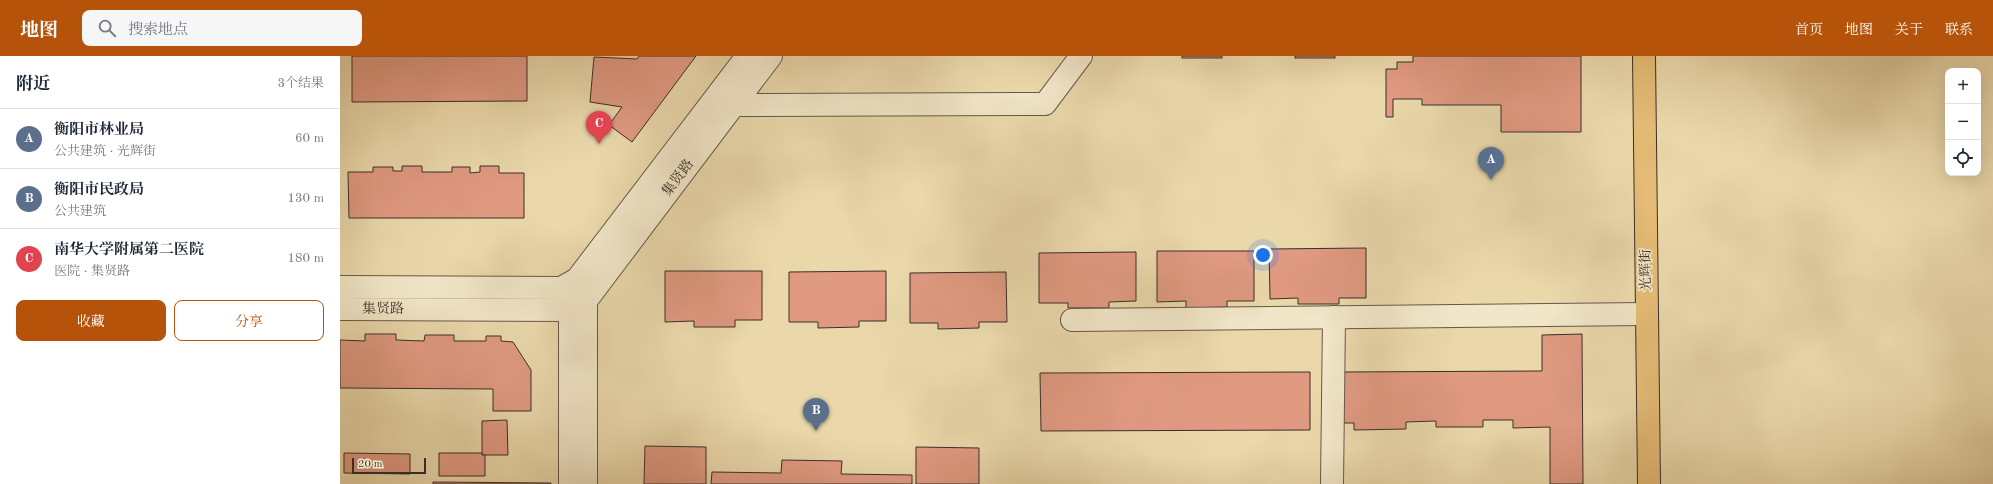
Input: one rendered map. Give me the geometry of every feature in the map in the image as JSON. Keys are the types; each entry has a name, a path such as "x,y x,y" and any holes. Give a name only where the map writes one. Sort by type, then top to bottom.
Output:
{"main road":[{"name":"光辉街","path":"1644,56 1649,484"},
{"name":"光辉街","path":"1659,56 1664,484"}],"street":[{"name":"集贤路","path":"340,287 561,288 577,280 747,56"},
{"name":"集贤路","path":"570,484 578,305 771,56"},
{"path":"734,104 1045,104 1082,56"},
{"name":"集贤路","path":"577,280 586,484"},
{"name":"集贤路","path":"340,309 578,305"},
{"path":"1072,320 1647,314"},
{"path":"1332,484 1334,317"}],"building":[{"path":"352,56 527,56 527,101 352,102"},
{"path":"639,56 696,56 632,142 609,125 622,107 590,102 594,57 637,59"},
{"path":"1182,56 1222,56 1222,58 1182,58"},
{"path":"1295,56 1335,56 1335,58 1295,58"},
{"path":"1413,56 1581,56 1581,132 1501,132 1501,105 1422,105 1422,99 1393,99 1393,117 1386,117 1386,69 1397,69 1397,62 1413,62"},
{"path":"402,166 422,166 422,172 452,172 452,167 470,167 470,173 480,172 480,166 499,166 499,173 524,173 524,218 349,218 348,172 373,172 373,167 393,167 393,171 402,171"},
{"path":"1366,248 1366,298 1339,298 1339,304 1298,304 1298,298 1270,299 1269,249"},
{"path":"1157,251 1254,251 1254,301 1227,301 1227,307 1186,308 1186,301 1157,302"},
{"path":"1136,252 1136,301 1109,302 1109,308 1068,308 1068,303 1039,303 1039,253"},
{"path":"665,271 762,271 762,320 735,320 735,327 694,327 694,321 665,322"},
{"path":"886,271 886,321 859,321 859,327 818,328 818,322 789,322 789,272"},
{"path":"1006,272 1007,322 979,322 979,328 938,329 938,323 910,323 910,273"},
{"path":"365,334 396,334 396,340 424,341 425,335 454,335 454,341 486,341 486,336 501,336 501,341 513,342 531,370 531,411 493,411 493,389 340,388 340,340 365,341"},
{"path":"1582,334 1583,484 1550,484 1550,427 1513,428 1513,420 1483,420 1483,427 1436,427 1436,421 1406,422 1406,429 1354,430 1354,423 1339,423 1339,372 1542,371 1542,335"},
{"path":"1310,372 1310,430 1041,431 1040,373"},
{"path":"507,420 508,455 482,455 482,421"},
{"path":"645,446 706,447 706,484 644,484"},
{"path":"916,447 979,448 979,484 916,484"},
{"path":"344,453 410,454 410,474 344,473"},
{"path":"439,453 482,453 482,455 485,455 485,476 439,476"},
{"path":"782,460 842,461 841,474 912,475 912,484 711,484 712,472 781,473"},
{"path":"433,482 551,483 551,484 433,484"}],"place":[{"name":"南华大学附属第二医院","path":"599,144"},
{"name":"衡阳市林业局","path":"1491,180"},
{"name":"衡阳市民政局","path":"816,431"}]}
